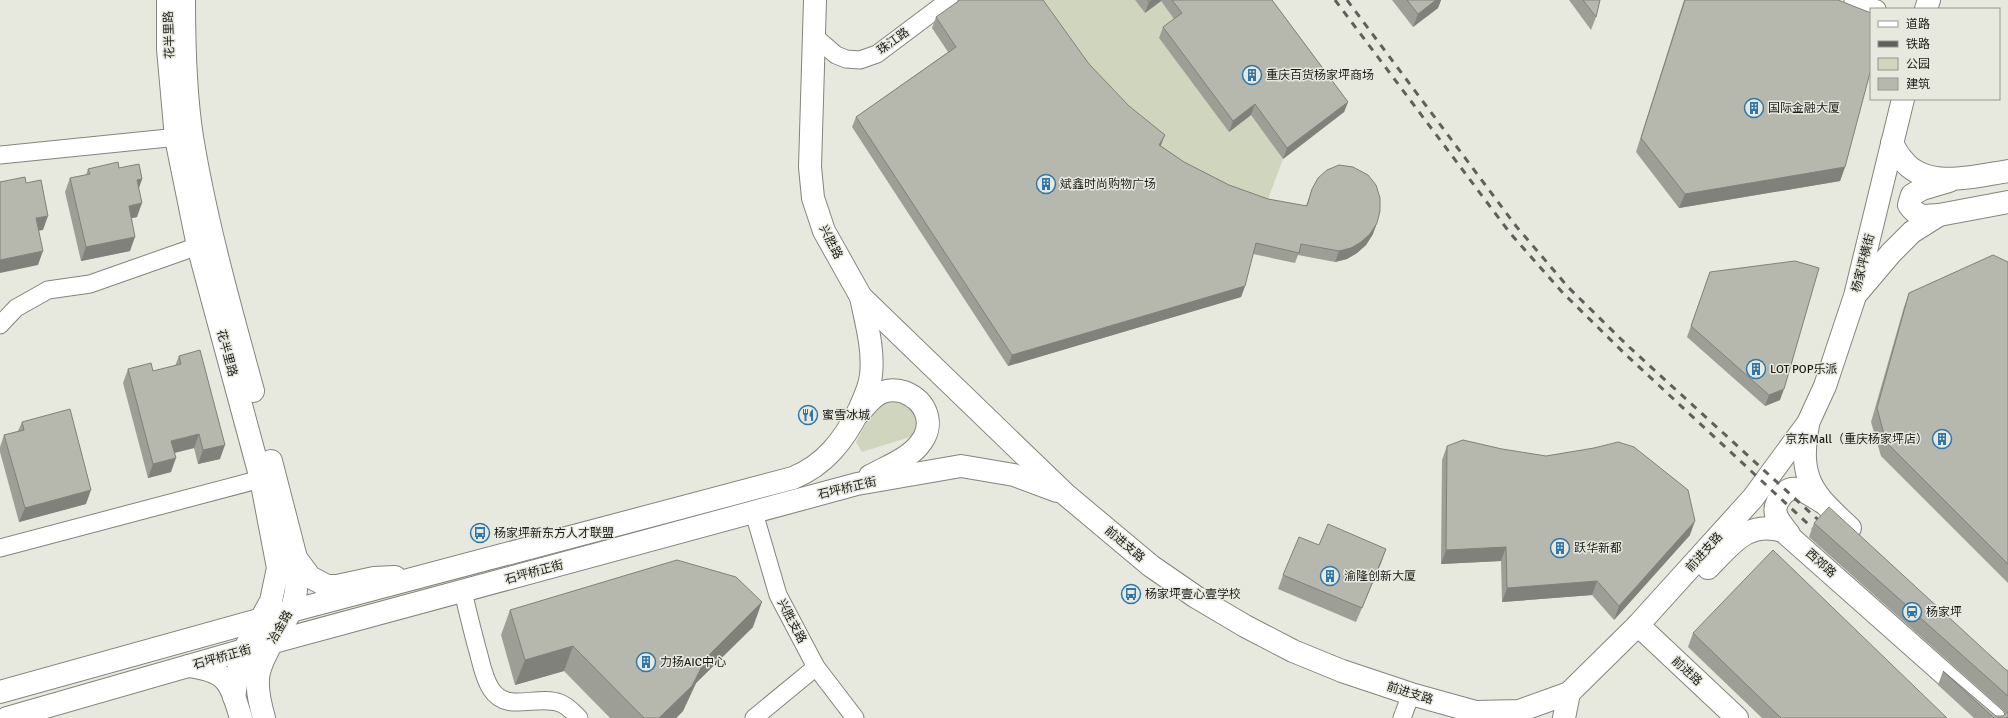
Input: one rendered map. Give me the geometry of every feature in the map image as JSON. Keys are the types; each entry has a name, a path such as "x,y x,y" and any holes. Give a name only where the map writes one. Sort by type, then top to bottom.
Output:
{"main road":[{"name":"花半里路","path":"168,0 168,49 184,137 198,246 260,479 287,556 310,577 327,586 337,586 383,577 420,577"},
{"name":"花半里路","path":"184,0 184,137 214,243 287,556 278,568 276,584 263,618 244,650 235,682 234,697"},
{"name":"兴胜路","path":"815,0 810,167 813,198 824,231 861,297 976,408"},
{"name":"杨家坪横街","path":"1808,423 1825,386 1855,296 1903,100"},
{"path":"1892,143 1902,160 1915,171 1950,181"},
{"path":"2008,171 1950,181 1922,188 1912,195 1909,205 1914,213 1925,216 1939,215 2008,202"},
{"path":"1855,296 1891,253 1912,232 1939,215"},
{"name":"石坪桥正街","path":"0,692 263,618 793,478 808,472 831,453 844,438 864,399 871,376 869,335 861,297"},
{"path":"854,420 872,398 890,390 898,391 916,398 927,412 928,421 924,440 911,453 857,484"},
{"name":"前进支路","path":"976,408 1065,494 1151,566 1196,597 1245,626 1293,651 1342,671 1411,694 1476,712 1519,711 1568,693 1638,625 1752,498 1808,423"},
{"path":"1808,423 1804,449 1804,463 1812,488 1822,502 1862,540"},
{"name":"石坪桥正街","path":"7,718 244,650 857,484 961,466 1014,475 1065,494"},
{"path":"1789,534 1777,519 1775,513 1777,500 1785,492 1791,489 1797,489 1822,502"},
{"name":"西郊路","path":"1638,625 1670,608 1740,536 1748,531 1774,528 1789,534 1994,718"},
{"name":"冶金路","path":"264,718 258,695 257,682 259,669 271,643 291,611 298,580 287,556"},
{"path":"291,611 299,620 305,623 342,624"},
{"name":"前进路","path":"1638,625 1737,718"},
{"path":"205,635 228,637 240,644 244,650 258,695"},
{"path":"188,666 208,669 218,673 226,680 241,718"},
{"path":"1564,718 1568,693"}],"street":[{"name":"珠江路","path":"814,36 836,55 846,59 860,60 877,54 949,0"},
{"path":"1853,0 1874,8"},
{"path":"0,155 184,137"},
{"path":"0,325 16,308 48,290 90,284 198,246"},
{"path":"0,548 260,479"},
{"name":"兴胜支路","path":"754,513 778,595 816,667 855,718"},
{"path":"462,591 483,669 492,690 499,697 516,703 548,700 560,703 570,709 579,718"},
{"path":"754,718 816,667"},
{"path":"1402,718 1411,694"}],"green space":[{"path":"1032,0 1135,0 1145,13 1161,1 1178,24 1159,38 1229,131 1251,115 1283,159 1264,210 1180,173 1125,117"},
{"path":"901,398 919,416 916,430 910,437 862,452 856,442 876,405 880,402"}],"building":[{"name":"斌鑫时尚购物广场","path":"960,0 1043,0 1089,64 1129,106 1165,135 1159,145 1184,162 1229,185 1268,199 1307,206 1312,189 1318,178 1327,170 1339,165 1353,167 1368,175 1376,185 1380,198 1380,211 1377,223 1370,234 1361,242 1351,248 1339,251 1301,244 1299,253 1256,243 1245,286 1012,355 856,117 956,47 936,17"},
{"name":"重庆百货杨家坪商场","path":"1172,0 1272,0 1348,102 1287,148 1255,104 1233,121 1163,27 1182,13"},
{"path":"1407,0 1436,0 1418,14"},
{"path":"1583,0 1600,0 1596,17"},
{"name":"国际金融大厦","path":"1685,0 1838,0 1870,13 1870,73 1845,167 1685,194 1641,138"},
{"path":"118,162 119,168 139,164 142,179 137,180 142,203 129,206 135,237 86,247 70,178 90,174 88,169"},
{"path":"25,177 26,183 41,180 48,216 36,218 43,251 0,260 0,182"},
{"name":"京东Mall（重庆杨家坪店）","path":"1993,255 2008,262 2008,564 1886,442 1877,408 1909,293"},
{"name":"LOT POP乐派","path":"1795,261 1819,268 1784,389 1769,395 1691,326 1710,272"},
{"path":"200,350 225,445 203,450 199,434 171,441 176,458 153,464 128,369 151,363 153,371 181,364 179,356"},
{"path":"70,409 91,490 25,508 4,435 24,430 22,422"},
{"name":"跃华新都","path":"1463,440 1502,449 1546,456 1594,448 1618,442 1634,447 1688,490 1695,521 1619,606 1597,581 1507,588 1506,547 1446,550 1447,446"},
{"path":"1829,507 2008,671 2008,696 1814,523"},
{"name":"渝隆创新大厦","path":"1328,524 1386,549 1362,608 1283,575 1299,537 1319,545"},
{"path":"1773,550 1947,718 1781,718 1693,633"},
{"path":"677,560 736,577 762,602 706,658 692,686 659,718 644,718 573,646 525,660 510,610"},
{"path":"1943,671 1996,716 2003,716 2008,712 2008,718 1994,718"}],"railway":[{"path":"1335,0 1510,233 1563,293 1624,353 1821,536"},
{"path":"1347,0 1516,226 1568,287 1628,346 1825,526"}],"place":[{"name":"重庆百货杨家坪商场","path":"1252,75"},
{"name":"国际金融大厦","path":"1754,108"},
{"name":"斌鑫时尚购物广场","path":"1046,184"},
{"name":"LOT POP乐派","path":"1756,369"},
{"name":"蜜雪冰城","path":"808,415"},
{"name":"京东Mall（重庆杨家坪店）","path":"1942,439"},
{"name":"杨家坪新东方人才联盟","path":"480,533"},
{"name":"跃华新都","path":"1560,548"},
{"name":"渝隆创新大厦","path":"1330,576"},
{"name":"杨家坪壹心壹学校","path":"1131,594"},
{"name":"杨家坪","path":"1912,612"},
{"name":"力扬AIC中心","path":"646,662"}]}
